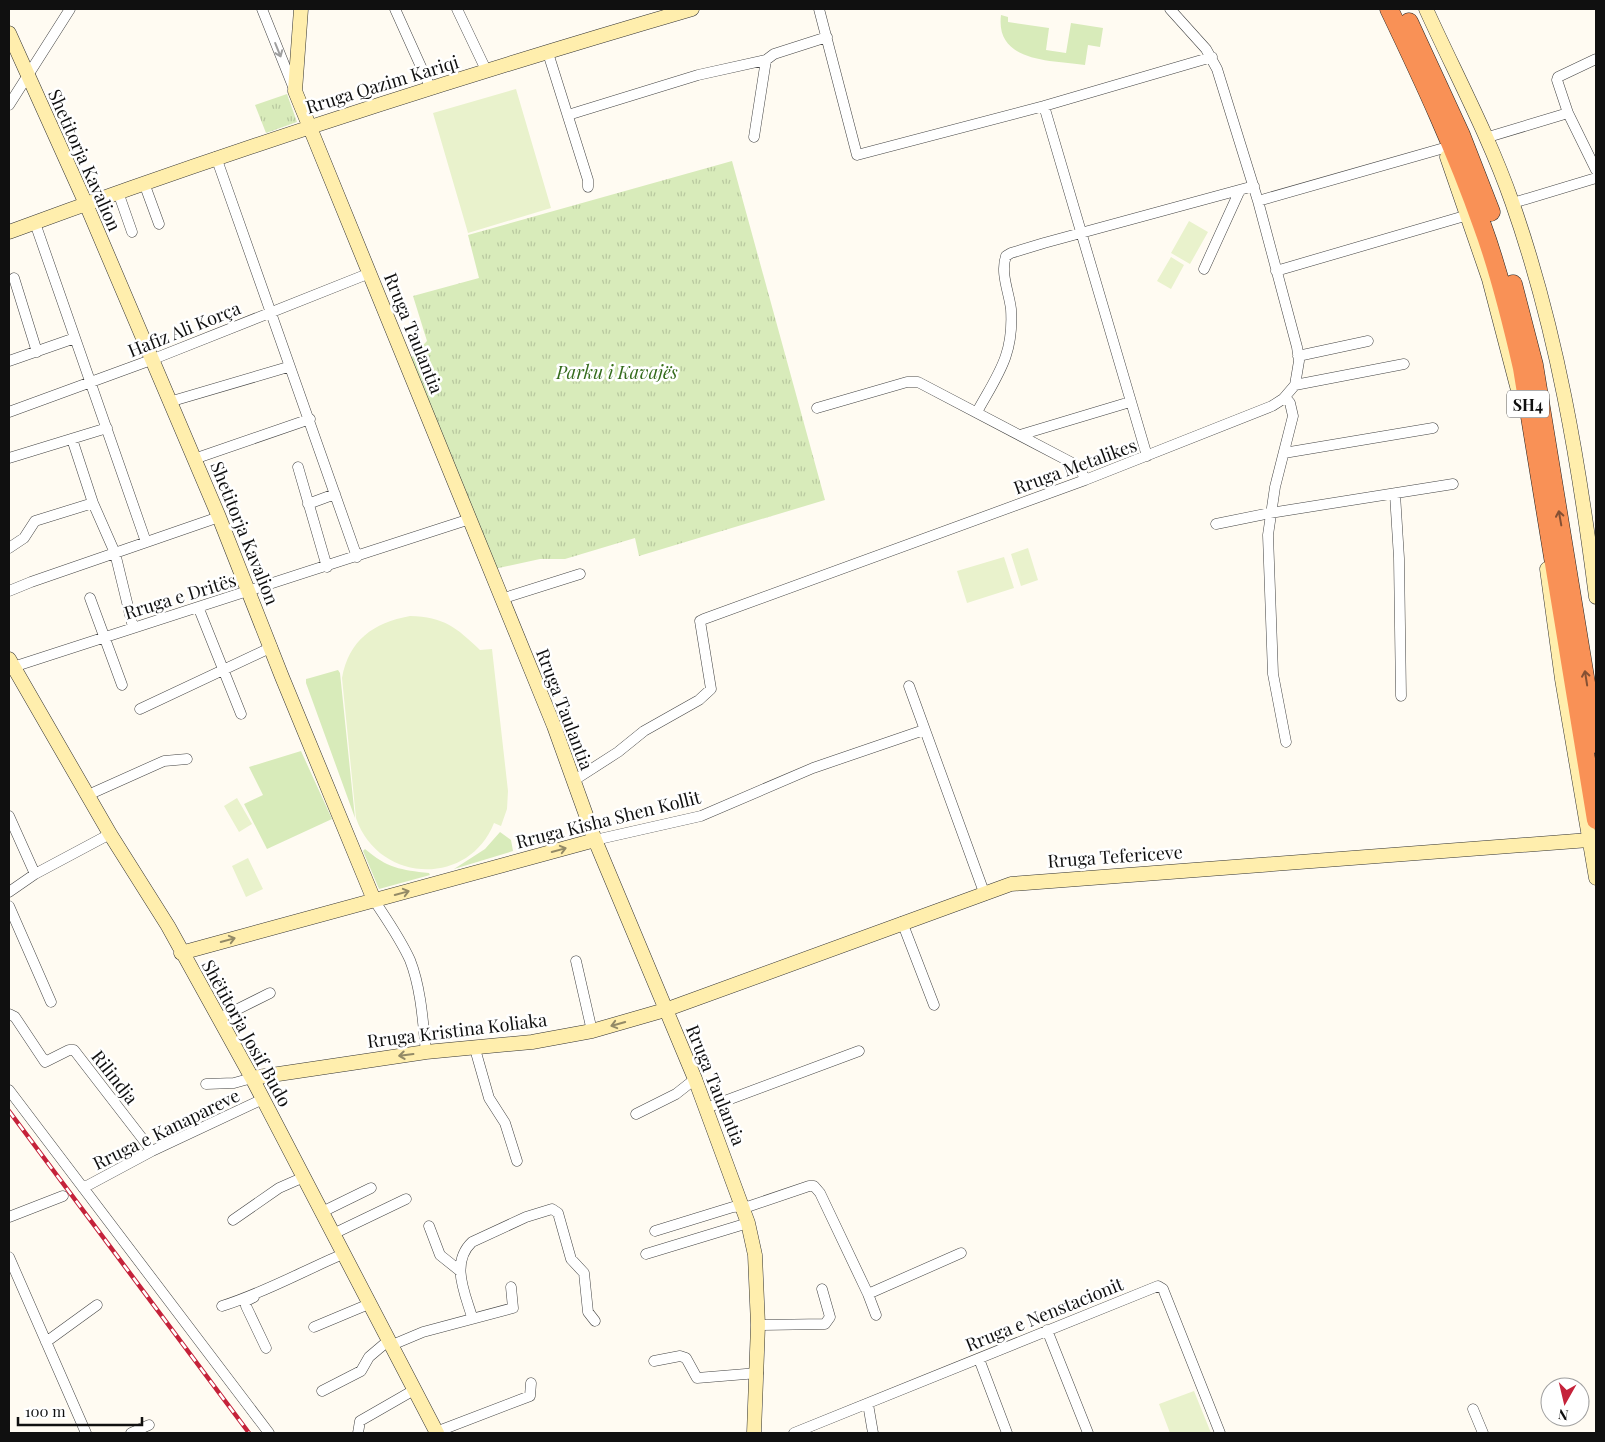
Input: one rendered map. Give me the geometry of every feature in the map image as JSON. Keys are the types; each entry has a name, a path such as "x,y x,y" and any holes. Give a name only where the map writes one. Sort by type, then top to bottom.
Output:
{"highway":[{"name":"SH4","path":"1389,9 1463,173 1486,236 1510,319 1522,368 1596,820"},
{"name":"SH4","path":"1402,9 1478,178 1495,224 1523,317 1534,365 1596,744"}],"street":[{"path":"10,100 70,9"},
{"path":"262,9 295,91"},
{"name":"Rruga Taulantia","path":"301,9 295,91 554,726 595,840 695,1080 748,1223 755,1255 758,1325 758,1373 754,1433"},
{"path":"395,9 431,89"},
{"path":"457,9 487,72"},
{"name":"Rruga Qazim Kariqi","path":"9,232 309,126 548,53 674,11 692,9"},
{"path":"819,9 857,156 1044,106 1212,57"},
{"path":"1170,9 1212,57 1254,186 1298,356 1298,374 1295,384 1404,364"},
{"path":"1379,9 1408,63 1444,148 1468,215 1504,335 1524,418 1562,679 1596,878"},
{"path":"1426,9 1485,138 1512,203 1537,278 1558,362 1583,499 1596,597"},
{"name":"Shetitorja Kavalion","path":"9,33 86,204 219,517 272,647 285,686 374,900 392,925 410,962 418,993 426,1052"},
{"path":"568,115 698,75 766,60 774,54 826,37"},
{"path":"548,53 588,180 588,187"},
{"path":"1596,59 1558,77 1557,80 1568,113 1596,170"},
{"path":"754,137 766,60"},
{"path":"1044,106 1080,234 1147,456"},
{"path":"1485,138 1568,113"},
{"path":"1258,201 1444,148"},
{"path":"216,158 288,367 310,419 357,557"},
{"path":"1512,203 1596,178"},
{"path":"144,183 158,224"},
{"path":"976,412 1009,353 1011,308 1004,269 1006,256 1011,253 1254,186"},
{"path":"1204,269 1240,190"},
{"path":"118,192 132,232"},
{"path":"1276,271 1468,215"},
{"path":"35,223 146,542"},
{"name":"Hafiz Ali Korça","path":"9,412 151,360 370,273"},
{"path":"14,278 37,352"},
{"path":"9,361 75,338"},
{"path":"1298,356 1368,340"},
{"path":"169,402 288,367"},
{"path":"817,408 913,381 923,384 1080,467 1085,480"},
{"name":"Rruga Metalikes","path":"573,780 618,752 644,730 699,700 711,690 700,621 704,618 1147,456 1272,406 1285,397 1295,384"},
{"path":"1285,397 1290,403 1293,416 1270,513 1268,535 1273,674 1286,742"},
{"path":"1020,435 1130,402"},
{"path":"194,460 310,419"},
{"path":"9,458 107,428"},
{"path":"1284,453 1433,428"},
{"path":"72,438 93,503 115,553 134,627"},
{"path":"298,467 327,567"},
{"path":"1216,524 1270,513 1453,484"},
{"path":"308,504 335,494"},
{"path":"1395,494 1399,558 1401,696"},
{"path":"9,548 24,538 35,521 93,503"},
{"path":"9,592 31,582 219,517"},
{"name":"Rruga e Dritës","path":"11,663 199,609 248,591 327,567 470,519"},
{"path":"501,600 580,574"},
{"path":"90,598 122,685"},
{"path":"199,609 241,714"},
{"path":"140,709 272,647"},
{"name":"Shëtitorja Josif Budo","path":"11,663 110,834 168,926 181,953 252,1078 437,1432"},
{"path":"909,686 985,894"},
{"name":"Rruga Kisha Shen Kollit","path":"181,953 595,840 701,816 813,768 924,730"},
{"path":"88,795 164,761 186,759"},
{"path":"9,816 35,874"},
{"path":"9,892 35,874 110,834"},
{"name":"Rruga Tefericeve","path":"665,1010 902,922 985,894 996,888 1026,881 1589,840"},
{"path":"9,906 51,1002"},
{"path":"902,922 934,1005"},
{"path":"576,961 592,1031"},
{"path":"218,1019 270,993"},
{"name":"Rruga Kristina Koliaka","path":"252,1078 426,1052 475,1049 532,1042 592,1031 665,1010"},
{"name":"Rilindja","path":"9,1014 15,1016 45,1062 69,1050 74,1050 152,1151"},
{"path":"475,1049 489,1098 505,1123 517,1161"},
{"path":"706,1108 859,1051"},
{"path":"206,1084 234,1083 252,1078"},
{"path":"636,1114 676,1094 695,1080"},
{"path":"9,1090 269,1433"},
{"name":"Rruga e Kanapareve","path":"83,1188 152,1151 263,1099"},
{"path":"233,1220 279,1188 304,1178"},
{"path":"655,1231 733,1207 742,1207 804,1187 814,1186 820,1193 876,1315"},
{"path":"322,1212 371,1188"},
{"path":"9,1217 63,1196"},
{"path":"333,1234 406,1199"},
{"path":"472,1317 460,1271 466,1248 472,1242 526,1217 546,1210 555,1210 558,1213 571,1259 584,1273 588,1312 595,1321"},
{"path":"646,1254 748,1223"},
{"path":"429,1226 440,1255 460,1271"},
{"path":"868,1294 961,1253"},
{"path":"266,1348 246,1306 246,1301 285,1279 343,1254"},
{"path":"9,1257 86,1433"},
{"name":"Rruga e Nenstacionit","path":"794,1433 868,1404 945,1370 979,1359 1158,1286 1164,1289 1220,1433"},
{"path":"322,1390 362,1371 369,1357 391,1343 472,1317 513,1308 511,1287"},
{"path":"758,1325 825,1324 830,1317 822,1289"},
{"path":"222,1306 254,1296"},
{"path":"314,1327 369,1304"},
{"path":"46,1342 97,1305"},
{"path":"1047,1330 1088,1433"},
{"path":"654,1361 680,1356 686,1358 697,1378 758,1373"},
{"path":"979,1359 1007,1433"},
{"path":"437,1432 530,1396 531,1383"},
{"path":"358,1433 360,1421 414,1390"},
{"path":"868,1404 873,1433"},
{"path":"1473,1409 1483,1433"},
{"path":"131,1433 149,1425"}],"green space":[{"path":"1001,15 1008,17 1008,22 1049,28 1046,50 1066,53 1071,23 1103,28 1100,47 1088,45 1085,65 1042,60 1028,56 1016,51 1007,42 1002,31"},
{"path":"516,89 551,208 468,233 433,113"},
{"path":"287,94 297,122 266,133 255,105"},
{"name":"Parku i Kavajës","path":"732,161 825,500 639,556 635,538 565,559 540,559 494,569 409,360 427,341 413,296 479,278 468,235"},
{"path":"1189,221 1208,232 1190,264 1171,253"},
{"path":"1171,257 1184,265 1171,289 1157,281"},
{"path":"1028,548 1038,580 1021,586 1011,554"},
{"path":"1004,557 1014,588 967,603 957,571"},
{"path":"410,616 441,621 456,629 480,650 492,649 508,791 507,809 501,826 494,823 482,844 465,859 445,867 424,869 402,865 383,855 367,840 356,818 342,678 345,665 350,653 365,635 385,623"},
{"path":"338,670 340,673 355,818 306,683 306,679"},
{"path":"301,751 332,819 267,849 244,804 263,795 249,767"},
{"path":"237,798 252,824 239,832 224,806"},
{"path":"500,832 511,840 513,851 454,869 485,849"},
{"path":"543,833 564,834 565,836 520,849 518,841"},
{"path":"365,849 380,860 395,867 429,873 430,875 379,889 363,851"},
{"path":"248,858 263,889 246,897 232,866"},
{"path":"1194,1391 1211,1433 1170,1433 1159,1404"}],"railway":[{"path":"9,1111 249,1433"}]}
